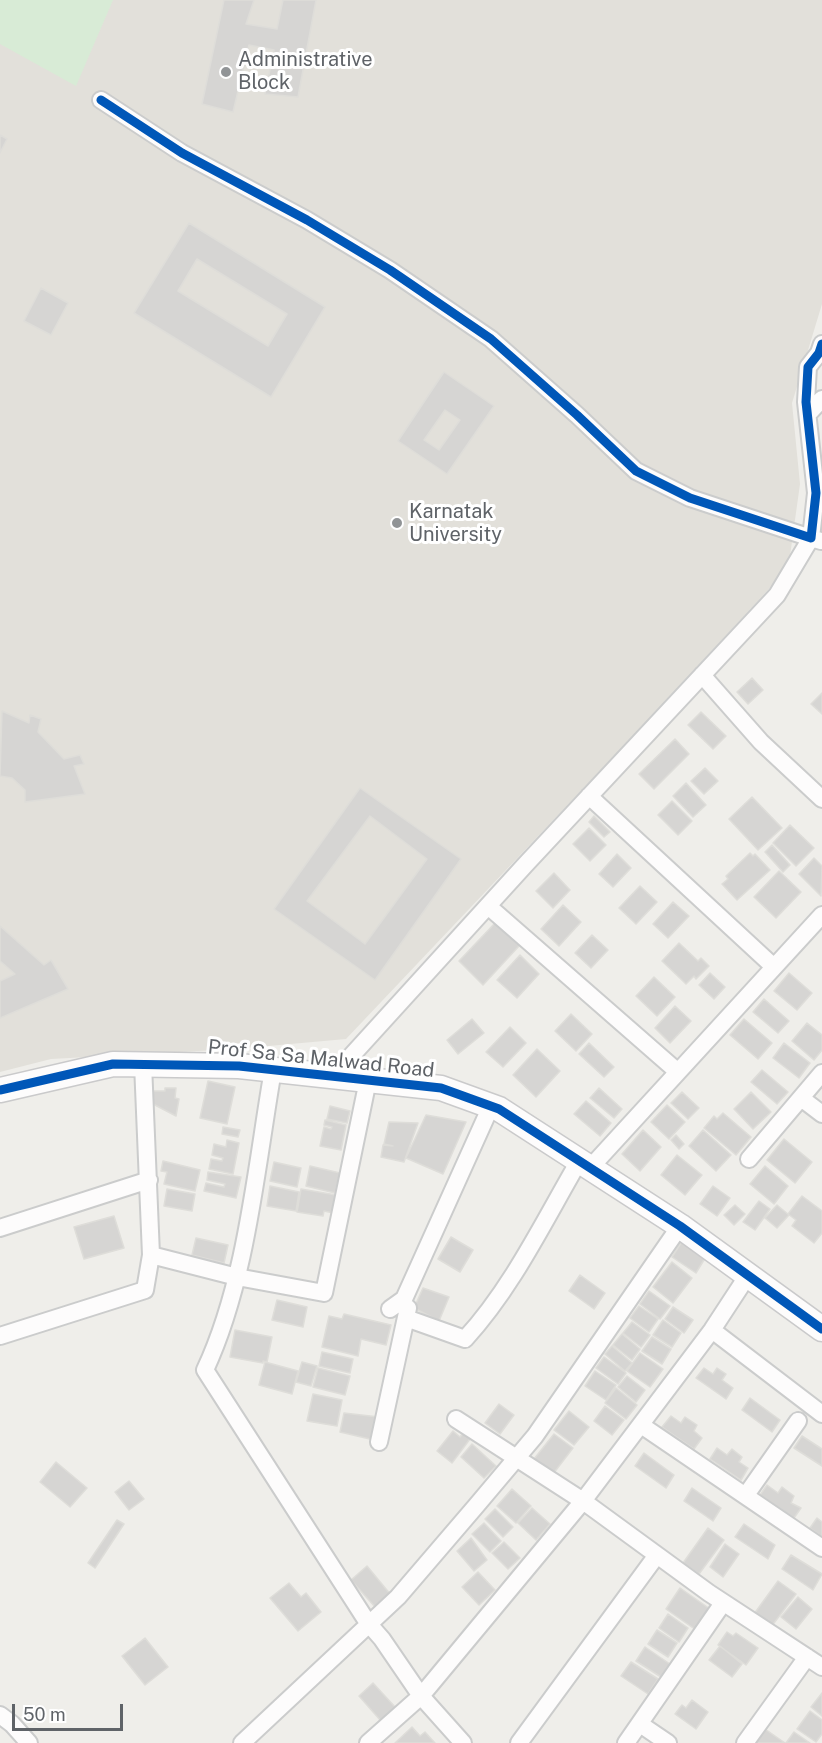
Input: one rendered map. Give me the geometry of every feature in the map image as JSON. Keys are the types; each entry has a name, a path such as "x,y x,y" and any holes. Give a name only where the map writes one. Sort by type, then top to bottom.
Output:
{"street":[{"path":"100,100 182,153 307,220 390,270 491,339 636,471 690,498 817,539"},
{"path":"333,1076 589,796 777,595 817,539 819,497 807,414 808,367 819,353 822,344"},
{"path":"807,414 822,399"},
{"path":"702,675 761,742 822,799"},
{"path":"589,796 774,967"},
{"path":"488,906 678,1072"},
{"path":"406,1318 465,1339 482,1321 584,1165 678,1072 774,967 818,927"},
{"name":"Prof Sa Sa Malwad Road","path":"0,1090 113,1064 239,1066 441,1088 491,1107 584,1165 680,1226 822,1329"},
{"path":"0,1336 145,1290 151,1255 143,1064"},
{"path":"273,1070 237,1276 219,1338 205,1370 368,1623 382,1639 421,1696 463,1743"},
{"path":"749,1159 822,1072"},
{"path":"151,1255 237,1276 324,1293 368,1080"},
{"path":"801,1098 822,1114"},
{"path":"379,1442 408,1305 397,1304 491,1107"},
{"path":"0,1228 149,1180"},
{"path":"243,1743 398,1597 518,1457 562,1398 680,1226"},
{"path":"368,1743 421,1696 583,1501 712,1330 748,1275"},
{"path":"712,1330 822,1414"},
{"path":"456,1419 518,1457 583,1501 723,1603 822,1666"},
{"path":"746,1495 798,1421"},
{"path":"641,1425 822,1548"},
{"path":"519,1743 657,1555"},
{"path":"626,1743 723,1603"},
{"path":"745,1743 807,1657"},
{"path":"0,1715 12,1724 29,1743"},
{"path":"640,1724 668,1743"}],"shaded area":[{"name":"Karnatak University","path":"0,0 822,0 822,304 792,403 800,484 789,563 768,590 649,719 346,1039 235,1049 51,1059 0,1072"}],"green space":[{"path":"0,0 113,0 76,86 0,44"}],"building":[{"name":"Administrative Block","path":"224,0 254,0 246,24 277,29 283,0 316,0 298,97 265,94 274,50 249,45 233,112 202,104"},
{"path":"0,135 7,139 0,153"},
{"path":"189,223 325,307 271,397 134,313","holes":["197,259 287,314 268,346 178,291"]},
{"path":"41,288 68,303 51,335 24,321"},
{"path":"444,372 494,406 447,474 398,441","holes":["445,410 460,420 439,450 424,440"]},
{"path":"752,678 763,690 748,704 737,692"},
{"path":"822,693 822,714 811,704"},
{"path":"2,711 29,723 30,715 41,719 38,732 64,759 80,755 84,764 74,766 85,794 25,802 25,790 12,778 0,776"},
{"path":"701,712 726,736 713,749 688,725"},
{"path":"675,739 689,754 654,789 639,774"},
{"path":"705,768 718,781 704,794 691,781"},
{"path":"686,783 706,805 693,817 673,796"},
{"path":"360,788 461,859 375,980 274,909","holes":["370,816 427,859 365,944 307,901"]},
{"path":"752,797 782,828 758,850 729,819"},
{"path":"672,801 692,821 678,835 658,815"},
{"path":"594,816 610,832 604,837 589,822"},
{"path":"790,825 814,848 796,866 773,843"},
{"path":"589,828 606,845 590,861 573,844"},
{"path":"772,845 790,865 783,872 765,852"},
{"path":"750,853 753,856 755,854 770,870 737,900 722,884 728,879 726,876"},
{"path":"617,854 631,868 613,887 599,874"},
{"path":"814,858 822,866 821,896 799,874"},
{"path":"779,871 801,892 776,918 754,897"},
{"path":"554,873 570,890 553,908 536,891"},
{"path":"640,886 657,902 636,924 619,908"},
{"path":"673,902 689,916 668,938 653,924"},
{"path":"563,905 581,922 559,946 541,929"},
{"path":"496,922 520,945 483,985 459,961"},
{"path":"0,926 44,965 51,960 68,989 0,1018 0,981 15,974 0,961"},
{"path":"592,935 608,950 591,968 575,953"},
{"path":"679,943 698,961 701,958 709,966 696,979 694,976 686,984 662,961"},
{"path":"520,955 539,974 517,998 497,980"},
{"path":"710,973 725,987 714,999 699,985"},
{"path":"789,973 812,993 797,1010 774,991"},
{"path":"654,977 675,997 657,1016 636,996"},
{"path":"764,999 789,1021 778,1033 753,1012"},
{"path":"675,1006 691,1021 670,1043 655,1028"},
{"path":"571,1014 592,1034 576,1051 555,1031"},
{"path":"472,1019 484,1033 458,1054 447,1040"},
{"path":"744,1019 772,1043 758,1059 730,1035"},
{"path":"807,1023 822,1035 822,1050 814,1060 792,1041"},
{"path":"510,1027 526,1043 503,1067 486,1052"},
{"path":"589,1043 614,1067 604,1077 579,1054"},
{"path":"784,1043 810,1063 799,1078 773,1058"},
{"path":"537,1049 560,1071 536,1097 513,1075"},
{"path":"762,1070 788,1092 777,1104 751,1082"},
{"path":"208,1081 235,1087 227,1124 200,1118"},
{"path":"165,1088 176,1088 175,1098 179,1099 176,1116 153,1104 152,1091 165,1091"},
{"path":"599,1088 622,1109 614,1118 590,1098"},
{"path":"682,1092 699,1108 688,1119 671,1103"},
{"path":"751,1092 771,1112 753,1129 734,1109"},
{"path":"586,1101 611,1123 600,1136 574,1114"},
{"path":"667,1105 685,1122 669,1139 651,1122"},
{"path":"330,1106 350,1111 347,1123 327,1119"},
{"path":"723,1113 751,1137 736,1155 704,1128 714,1116 717,1119"},
{"path":"426,1115 466,1122 443,1174 406,1158"},
{"path":"325,1120 346,1125 341,1150 320,1146 324,1127 331,1129 332,1127 324,1125"},
{"path":"389,1122 418,1123 404,1162 381,1157 383,1145 393,1146 384,1144"},
{"path":"223,1127 240,1130 238,1137 222,1134"},
{"path":"643,1130 661,1147 640,1171 622,1154"},
{"path":"703,1130 731,1155 716,1171 689,1146"},
{"path":"676,1135 684,1144 679,1149 671,1140"},
{"path":"784,1139 812,1162 795,1183 767,1160"},
{"path":"227,1140 239,1143 233,1174 209,1169 211,1159 222,1161 223,1158 212,1155 214,1144 226,1147"},
{"path":"677,1155 702,1175 685,1195 661,1175"},
{"path":"163,1161 200,1170 195,1191 164,1184 167,1172 161,1171"},
{"path":"274,1162 301,1168 297,1187 270,1181"},
{"path":"310,1166 340,1173 335,1193 306,1186"},
{"path":"765,1166 788,1186 774,1204 750,1184"},
{"path":"208,1172 241,1177 236,1198 204,1191 206,1183 224,1187 225,1184 207,1180"},
{"path":"270,1186 299,1192 296,1211 267,1206"},
{"path":"713,1186 730,1198 717,1216 700,1204"},
{"path":"167,1189 195,1194 192,1211 164,1206"},
{"path":"301,1189 336,1195 333,1213 324,1211 323,1216 297,1212"},
{"path":"802,1196 822,1211 822,1233 814,1243 792,1226 796,1220 788,1214"},
{"path":"759,1201 770,1209 755,1230 743,1222"},
{"path":"735,1205 745,1214 734,1225 724,1215"},
{"path":"777,1205 789,1215 777,1228 765,1218"},
{"path":"114,1216 124,1248 84,1259 74,1227"},
{"path":"451,1237 473,1250 460,1272 438,1259"},
{"path":"196,1238 228,1245 224,1263 192,1255"},
{"path":"683,1240 707,1255 696,1273 672,1257"},
{"path":"672,1262 692,1278 673,1303 653,1287"},
{"path":"580,1275 605,1293 594,1309 569,1291"},
{"path":"423,1288 449,1297 439,1321 414,1308"},
{"path":"649,1291 670,1306 660,1319 640,1304"},
{"path":"277,1300 307,1307 303,1327 272,1320"},
{"path":"639,1306 658,1319 649,1332 630,1318"},
{"path":"673,1307 693,1320 684,1333 665,1319"},
{"path":"344,1314 391,1325 386,1345 361,1339 358,1356 322,1347 329,1316 342,1319"},
{"path":"663,1320 681,1333 672,1347 653,1335"},
{"path":"632,1322 650,1335 641,1347 623,1333"},
{"path":"235,1330 272,1337 267,1362 230,1357"},
{"path":"622,1334 640,1349 632,1360 613,1345"},
{"path":"652,1337 671,1349 662,1364 642,1351"},
{"path":"612,1346 632,1363 625,1371 605,1354"},
{"path":"322,1352 353,1359 350,1373 319,1366"},
{"path":"640,1353 663,1369 650,1387 627,1371"},
{"path":"604,1357 626,1373 618,1384 596,1368"},
{"path":"265,1362 298,1371 292,1394 259,1385"},
{"path":"302,1362 317,1366 311,1386 296,1382"},
{"path":"318,1368 350,1376 345,1395 313,1387"},
{"path":"704,1368 713,1374 717,1368 726,1374 722,1380 733,1388 726,1399 696,1378"},
{"path":"595,1371 616,1385 606,1400 585,1386"},
{"path":"627,1376 645,1390 636,1402 618,1387"},
{"path":"616,1388 637,1405 626,1419 605,1403"},
{"path":"313,1394 342,1400 337,1426 307,1421"},
{"path":"750,1398 780,1420 772,1432 742,1410"},
{"path":"499,1404 514,1415 500,1434 485,1423"},
{"path":"605,1406 624,1420 612,1435 594,1421"},
{"path":"569,1411 589,1427 574,1445 554,1430"},
{"path":"344,1413 379,1417 374,1440 340,1432"},
{"path":"671,1416 681,1423 685,1417 697,1425 694,1431 702,1438 694,1449 662,1427"},
{"path":"453,1431 460,1437 463,1433 470,1439 452,1463 437,1451"},
{"path":"554,1434 573,1448 553,1474 534,1459"},
{"path":"802,1436 822,1449 822,1466 794,1448"},
{"path":"472,1444 496,1466 484,1478 461,1457"},
{"path":"717,1448 727,1455 732,1449 742,1457 739,1462 748,1468 741,1480 710,1459"},
{"path":"644,1453 674,1475 666,1488 635,1466"},
{"path":"56,1462 87,1488 70,1507 40,1482"},
{"path":"129,1481 144,1499 129,1510 115,1492"},
{"path":"767,1485 778,1493 782,1487 794,1496 791,1503 801,1508 794,1518 760,1495"},
{"path":"692,1488 721,1508 713,1521 684,1501"},
{"path":"512,1489 531,1506 516,1523 497,1506"},
{"path":"532,1508 550,1524 536,1540 518,1523"},
{"path":"495,1509 513,1527 503,1537 485,1519"},
{"path":"817,1518 822,1522 822,1537 810,1528"},
{"path":"117,1520 124,1524 95,1568 88,1563"},
{"path":"484,1523 501,1541 490,1552 472,1534"},
{"path":"744,1524 775,1545 768,1559 735,1537"},
{"path":"708,1528 724,1540 699,1574 683,1563"},
{"path":"471,1538 487,1560 474,1571 457,1551"},
{"path":"504,1542 520,1558 508,1569 492,1553"},
{"path":"725,1544 739,1554 723,1577 710,1567"},
{"path":"791,1555 822,1574 813,1590 782,1569"},
{"path":"367,1566 391,1595 376,1608 351,1580"},
{"path":"478,1572 495,1590 479,1605 462,1587"},
{"path":"778,1581 796,1594 771,1627 754,1614"},
{"path":"289,1583 301,1597 306,1593 321,1612 298,1631 270,1598"},
{"path":"680,1588 710,1609 696,1630 666,1609"},
{"path":"798,1597 812,1609 796,1629 781,1617"},
{"path":"668,1614 688,1628 679,1642 659,1628"},
{"path":"657,1630 677,1643 668,1657 648,1644"},
{"path":"727,1632 733,1636 736,1633 758,1648 746,1665 718,1645"},
{"path":"145,1638 168,1667 145,1685 122,1656"},
{"path":"720,1646 742,1664 732,1677 709,1660"},
{"path":"645,1647 670,1664 661,1677 636,1661"},
{"path":"631,1662 658,1679 648,1694 621,1676"},
{"path":"373,1683 396,1708 381,1721 359,1696"},
{"path":"822,1693 822,1716 811,1707"},
{"path":"692,1700 708,1712 696,1729 675,1714 682,1705 686,1708"},
{"path":"810,1711 822,1720 822,1734 816,1742 797,1729"},
{"path":"412,1727 420,1736 425,1732 435,1743 395,1743"},
{"path":"765,1729 785,1743 754,1743"},
{"path":"794,1732 810,1743 786,1743"}],"cycle path":[{"path":"101,100 182,153 307,220 390,270 491,339 636,471 690,498 811,538 816,493 806,402 808,367 819,353 822,344"},
{"path":"0,1090 113,1064 239,1066 441,1088 499,1109 680,1226 822,1329"}],"place":[{"name":"Administrative Block","path":"226,72"},
{"name":"Karnatak University","path":"397,523"}]}
